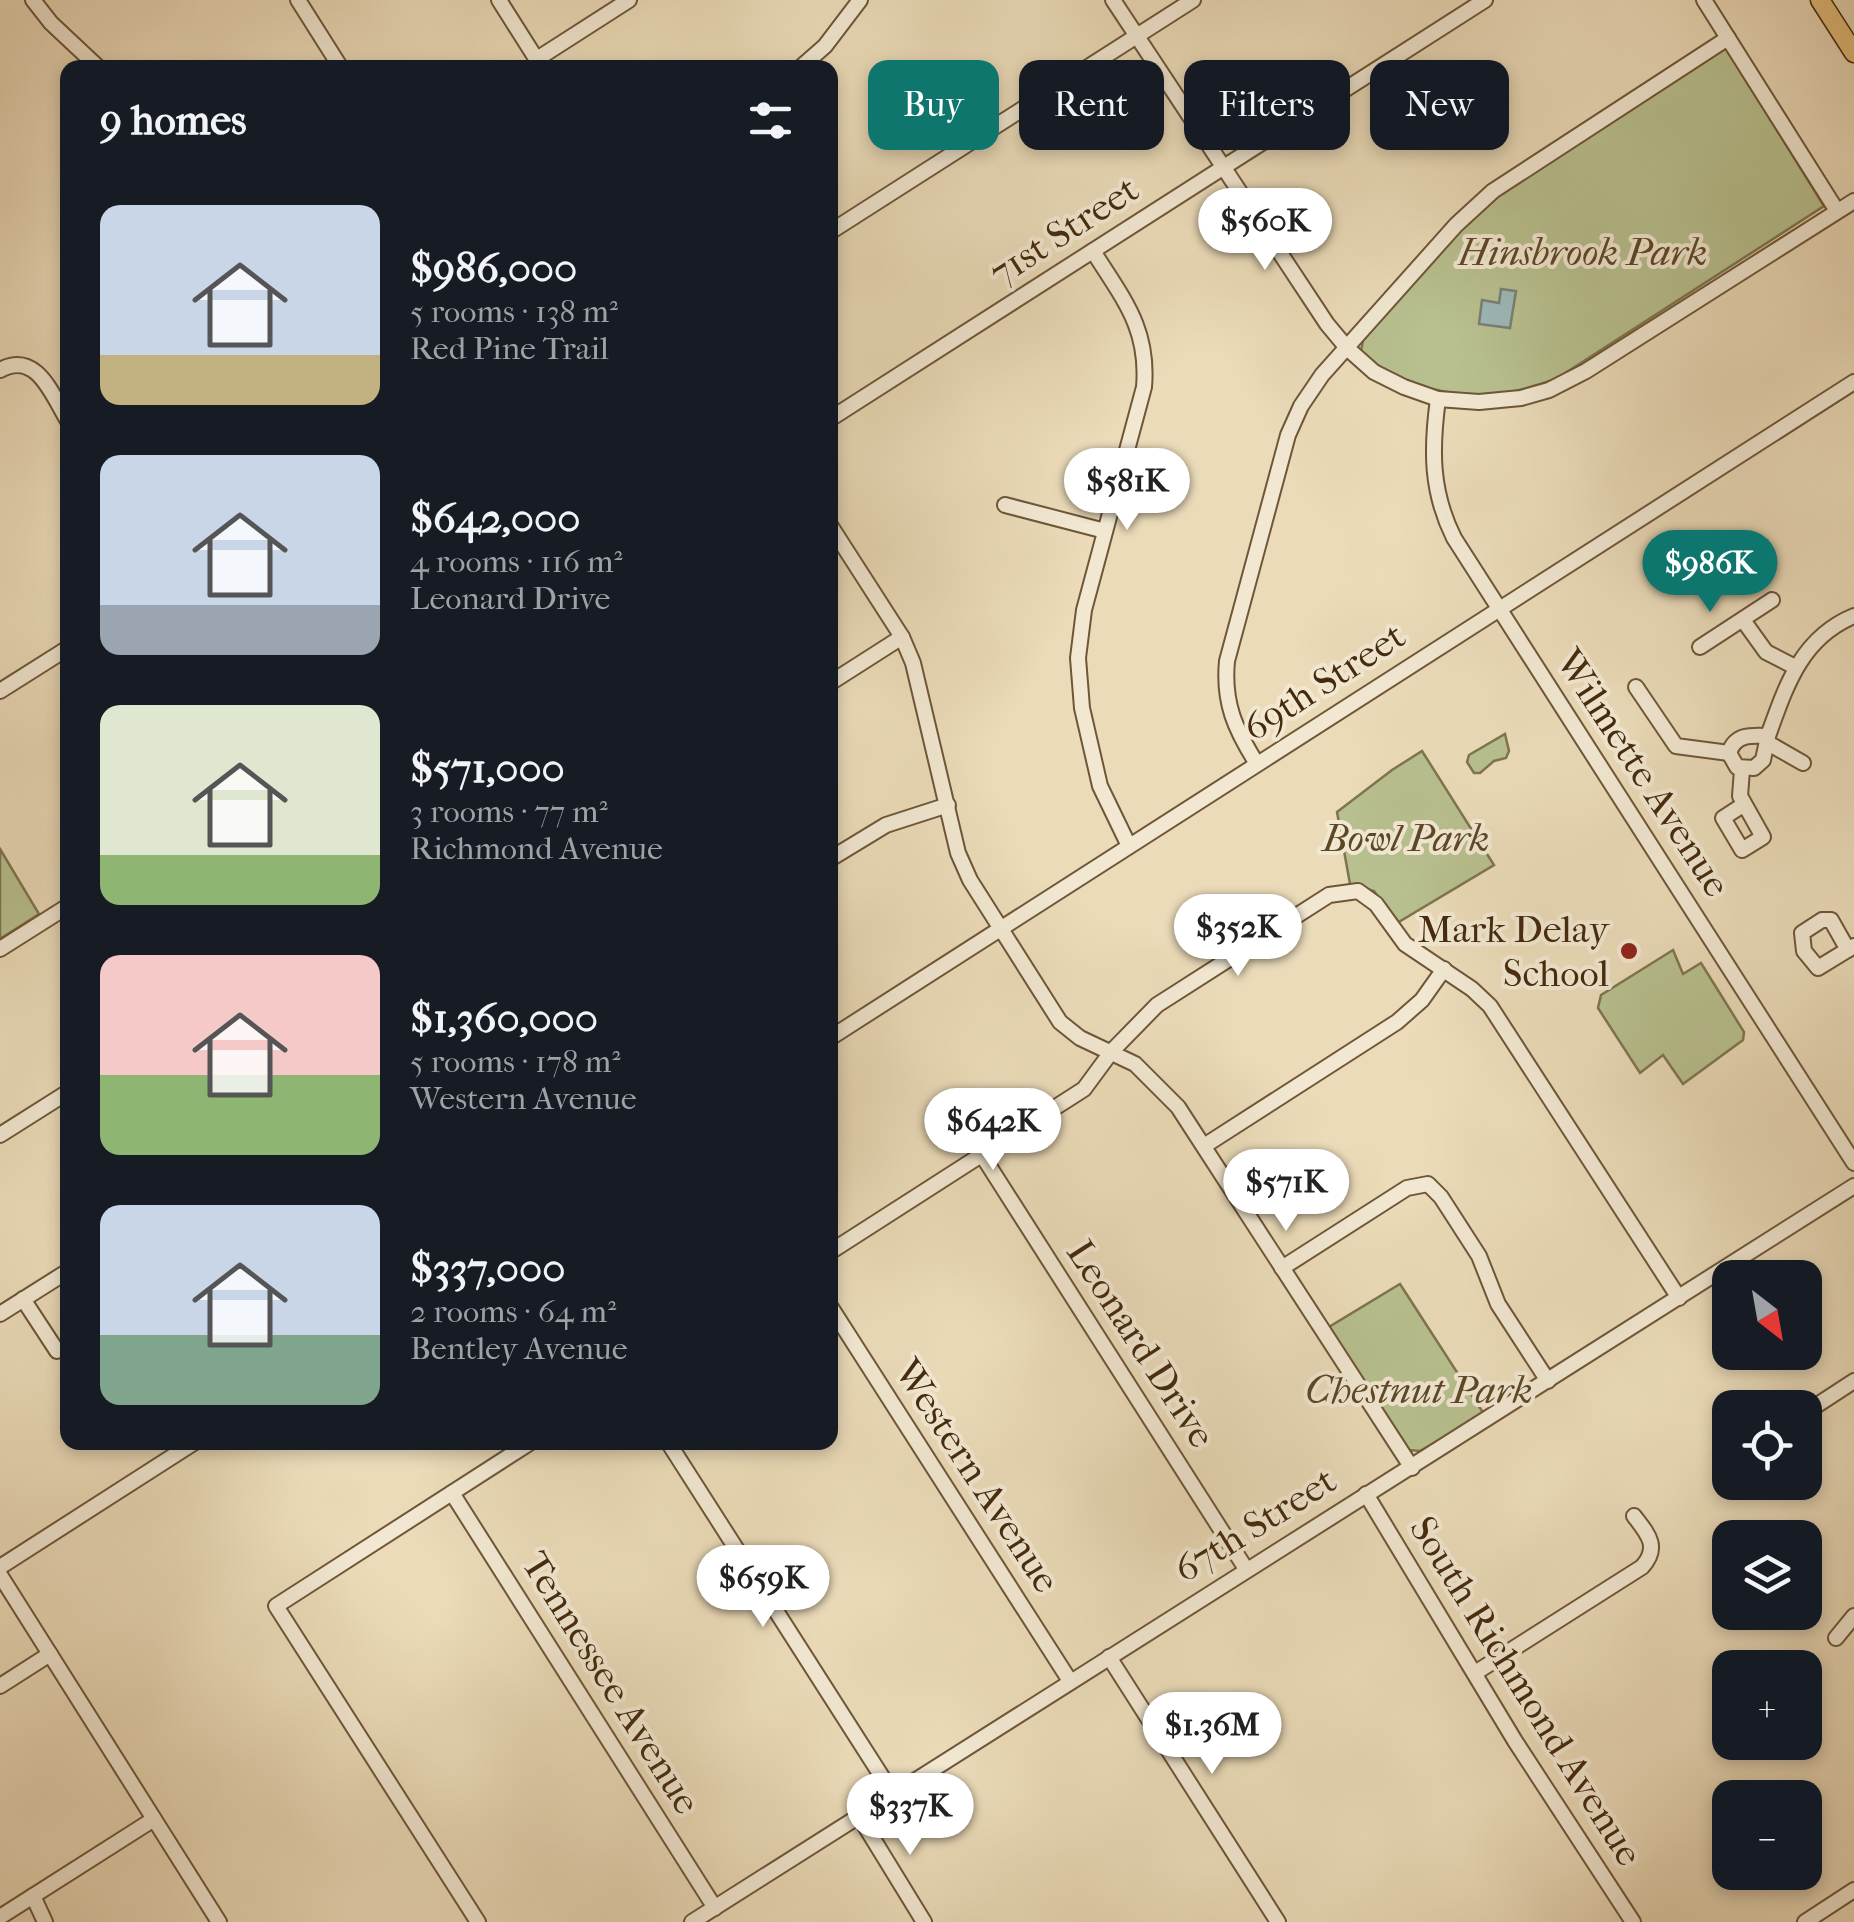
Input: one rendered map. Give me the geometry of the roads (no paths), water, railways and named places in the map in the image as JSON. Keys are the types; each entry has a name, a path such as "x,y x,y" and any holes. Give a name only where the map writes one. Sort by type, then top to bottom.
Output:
{"main road":[{"path":"1820,0 1851,40"}],"street":[{"path":"33,0 90,60"},
{"path":"298,0 336,60"},
{"path":"499,0 537,60"},
{"path":"543,60 629,0"},
{"path":"808,60 840,29 860,0"},
{"path":"1113,0 1327,324 1374,372 1438,399 1507,400 1564,384 1854,200"},
{"path":"838,227 1193,0"},
{"name":"71st Street","path":"838,414 1485,0"},
{"path":"1704,0 1837,211"},
{"path":"1257,764 1229,712 1225,692 1227,661 1288,435 1310,390 1456,225 1493,191 1728,38"},
{"path":"1093,251 1136,320 1145,354 1144,387 1080,631 1079,690 1100,786 1130,846"},
{"path":"0,370 28,365 38,372 60,408"},
{"name":"69th Street","path":"838,1033 1854,382"},
{"name":"Wilmette Avenue","path":"1438,399 1432,448 1438,500 1454,538 1854,1163"},
{"path":"1005,505 1105,531"},
{"path":"838,538 902,638 913,663 961,861 1000,929 1060,1022 1080,1038 1135,1064 1158,1082 1204,1146 1412,1468"},
{"path":"1700,647 1772,600"},
{"path":"1742,770 1759,765 1795,668 1820,636 1854,616"},
{"path":"1743,620 1766,652 1795,668"},
{"path":"838,678 902,638"},
{"path":"0,691 60,653"},
{"path":"1636,687 1676,746 1729,753"},
{"path":"1729,753 1744,736 1768,740 1802,763"},
{"path":"1729,753 1742,770"},
{"path":"1742,770 1740,796 1744,805"},
{"path":"838,854 886,824 948,806"},
{"path":"838,1247 1084,1089 1146,1014 1168,998 1329,894 1358,891 1376,904 1405,944 1472,989 1499,1018 1679,1298"},
{"path":"0,948 60,911"},
{"path":"1204,1146 1398,1022 1422,1000 1444,969"},
{"path":"0,1135 60,1097"},
{"name":"Leonard Drive","path":"982,1154 1246,1569"},
{"path":"1282,1268 1407,1188 1428,1184 1441,1197 1479,1256 1498,1304 1548,1381"},
{"name":"67th Street","path":"692,1922 1854,1186"},
{"path":"0,1314 60,1276"},
{"path":"24,1300 57,1351"},
{"name":"Western Avenue","path":"838,1319 1070,1682"},
{"path":"1822,1401 1854,1381"},
{"path":"0,1568 184,1450"},
{"path":"478,1922 276,1606 519,1450"},
{"path":"673,1450 894,1794"},
{"name":"Tennessee Avenue","path":"452,1493 716,1908"},
{"name":"South Richmond Avenue","path":"1366,1494 1632,1922"},
{"path":"1475,1673 1642,1566 1650,1558 1652,1544 1634,1516"},
{"path":"0,1575 220,1922"},
{"path":"1836,1638 1854,1616"},
{"path":"0,1686 50,1654"},
{"path":"1108,1657 1278,1922"},
{"path":"859,1816 924,1922"},
{"path":"0,1917 154,1819"},
{"path":"1805,1922 1854,1890"},
{"path":"32,1896 45,1922"}],"water":[{"path":"1501,289 1516,291 1510,328 1479,324 1482,300 1499,303"}],"place":[{"name":"Mark Delay School","path":"1629,951"}],"park label":[{"name":"Hinsbrook Park","path":"1583,252"},
{"name":"Bowl Park","path":"1406,838"},
{"name":"Chestnut Park","path":"1419,1390"}]}
